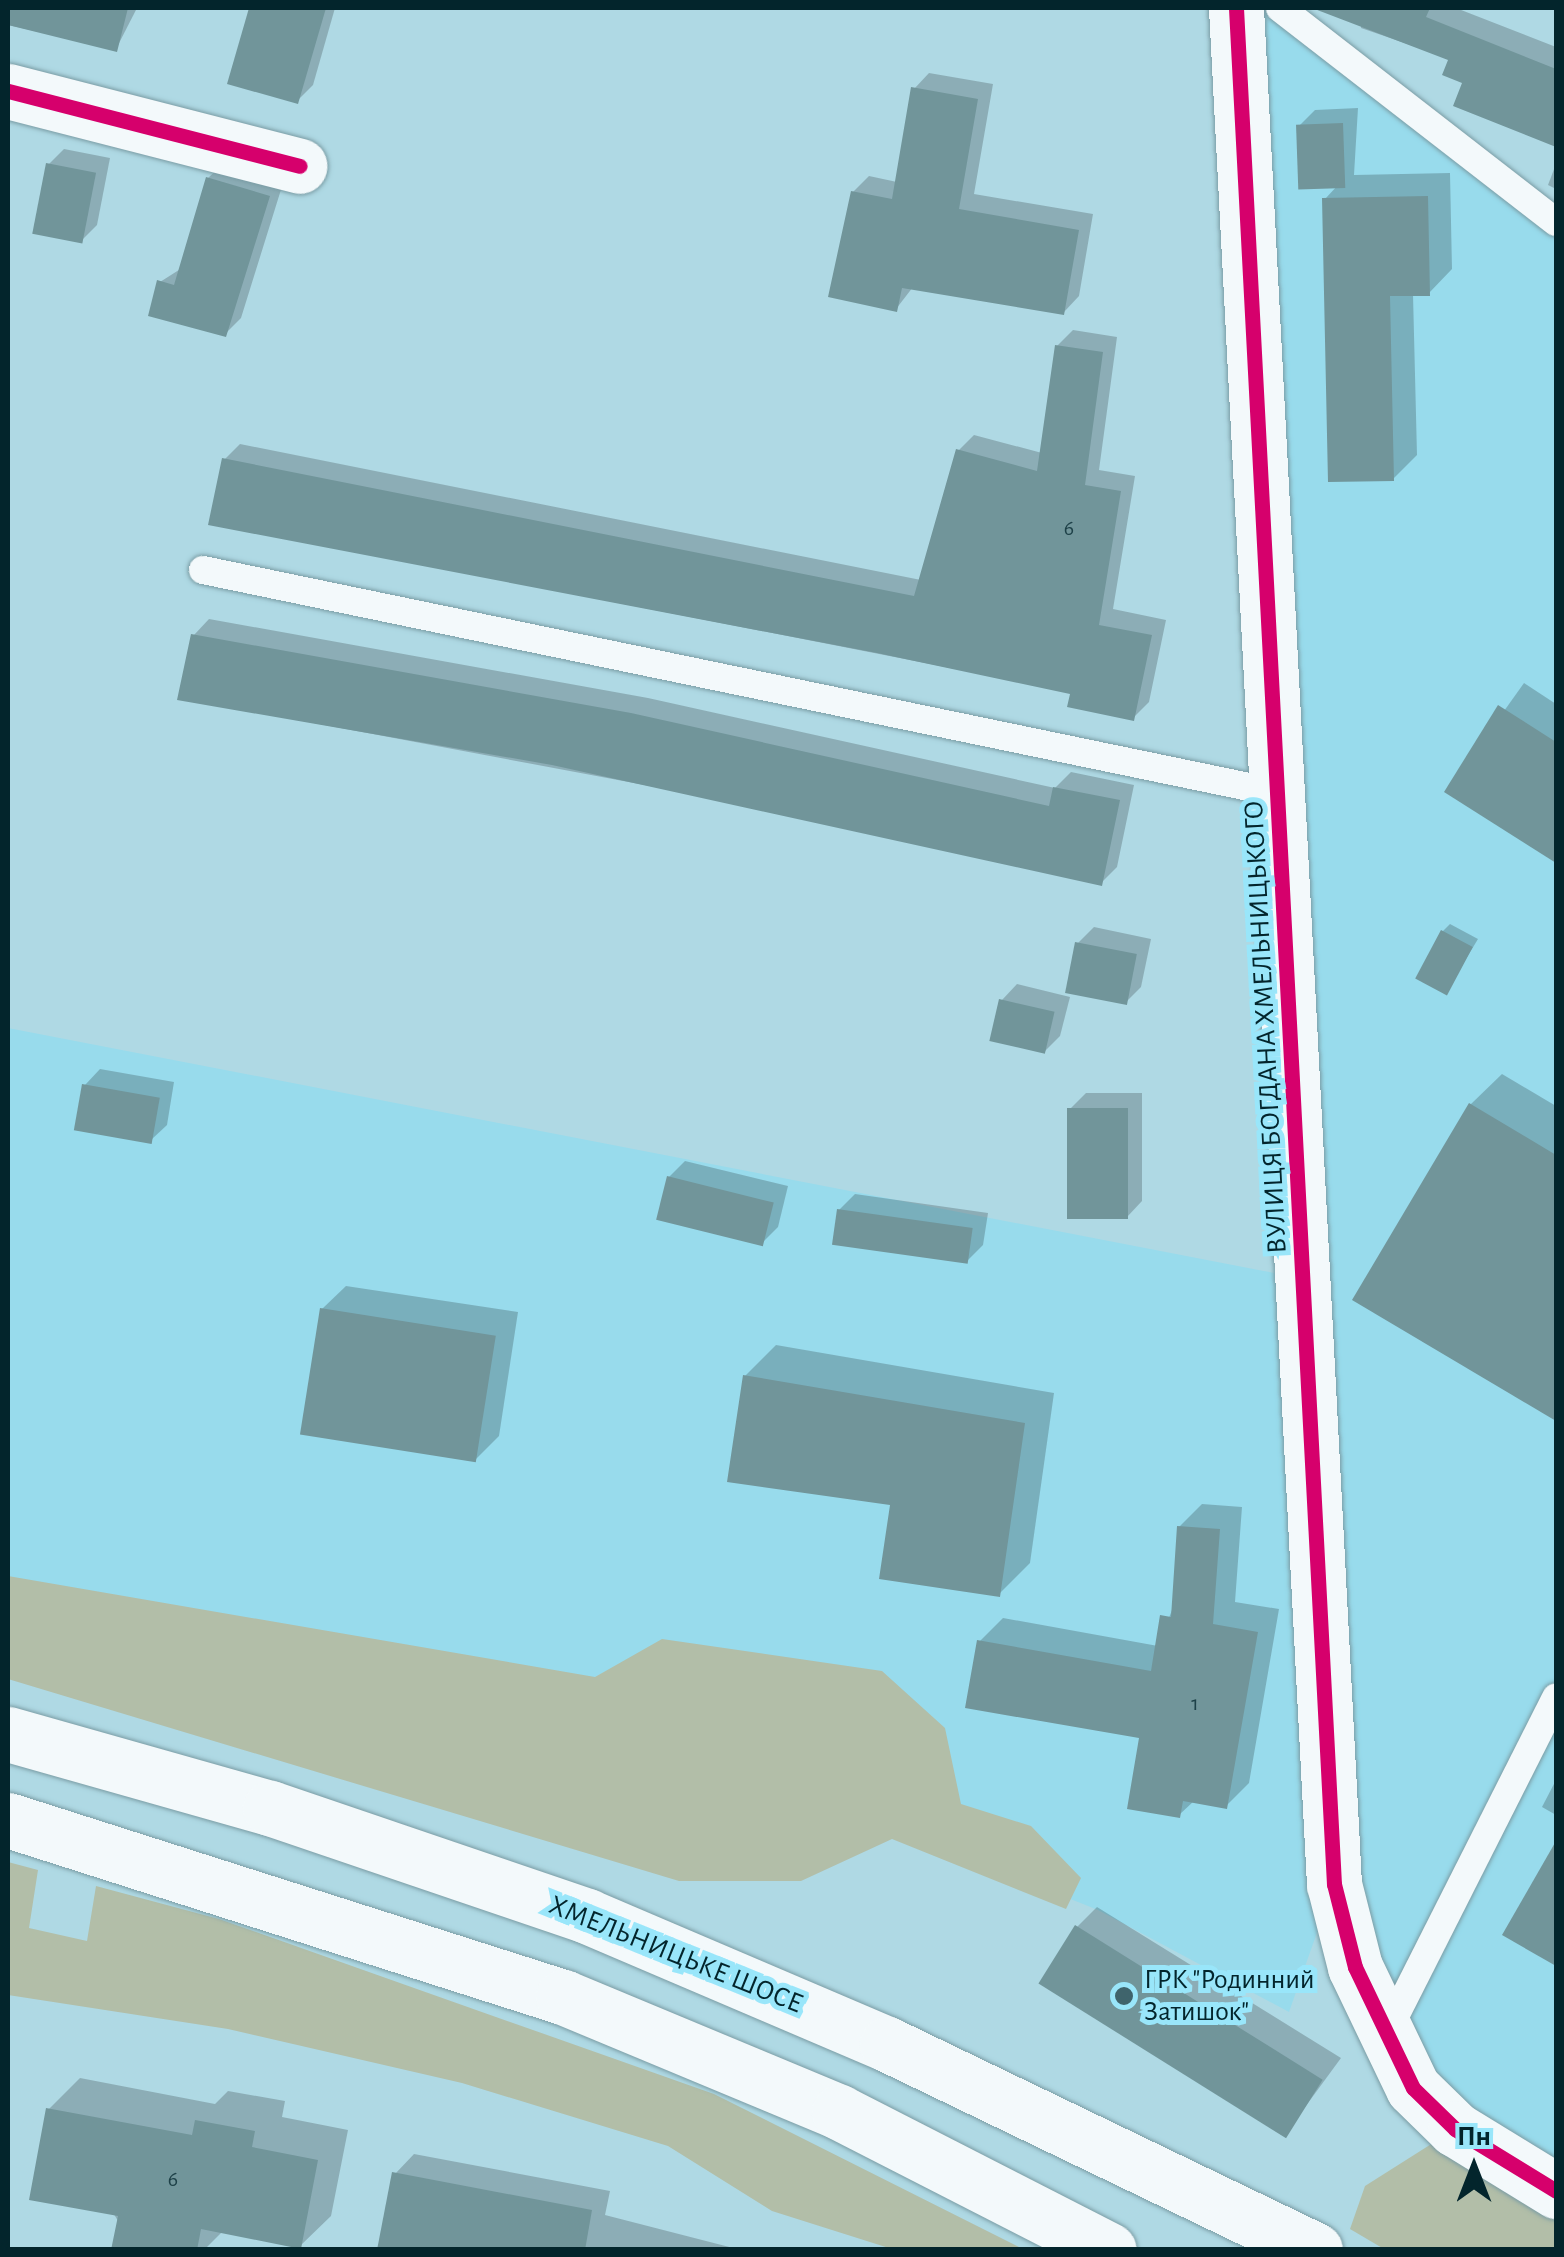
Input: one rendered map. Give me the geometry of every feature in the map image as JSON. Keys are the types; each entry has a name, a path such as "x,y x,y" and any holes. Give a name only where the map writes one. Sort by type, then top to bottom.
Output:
{"main road":[{"name":"ВУЛИЦЯ БОГДАНА ХМЕЛЬНИЦЬКОГО","path":"1236,8 1334,1884 1385,2036 1413,2088 1455,2129 1556,2191"},
{"path":"8,90 300,166"},
{"name":"ХМЕЛЬНИЦЬКЕ ШОСЕ","path":"8,1734 270,1808 587,1916 887,2044 1316,2250"},
{"path":"8,1820 564,1997 838,2112 1109,2250"}],"lane":[{"path":"1280,8 1556,222"},
{"path":"203,570 1278,793"},
{"path":"1385,2036 1556,1697"}],"shaded area":[{"path":"1236,8 1280,8 1556,222 1556,2191 1455,2129 1333,1887 1289,2012 1098,1910 900,1831 8,1583 8,1028 1305,1279"}],"green space":[{"path":"8,1576 595,1677 662,1639 882,1671 945,1728 961,1804 1031,1826 1081,1878 1066,1909 892,1839 801,1881 679,1881 8,1679"},
{"path":"8,1862 38,1870 29,1928 87,1941 96,1886 219,1919 714,2094 1023,2249 892,2249 772,2211 668,2146 462,2083 228,2029 8,1995"},
{"path":"1455,2129 1556,2191 1556,2249 1384,2249 1350,2229 1365,2186"}],"building":[{"path":"8,8 128,8 117,52 8,25"},
{"path":"249,8 326,8 298,104 227,84"},
{"path":"1312,8 1430,8 1426,17 1556,69 1556,147 1453,106 1462,83 1442,75 1448,60"},
{"path":"911,87 978,99 959,209 1079,230 1064,315 902,288 897,312 828,297 851,191 892,199"},
{"path":"1343,123 1345,188 1298,190 1296,125"},
{"path":"46,163 96,173 82,243 32,234"},
{"path":"206,177 270,196 226,337 148,316 157,280 174,285"},
{"path":"1428,196 1430,296 1390,296 1394,481 1328,482 1322,198"},
{"path":"1055,345 1103,352 1085,485 1121,491 1099,625 1152,635 1134,721 1067,707 1070,694 877,653 208,525 222,458 914,596 956,449 1037,471"},
{"path":"191,634 631,713 1049,806 1053,787 1120,800 1102,886 552,765 177,700"},
{"path":"1498,705 1556,742 1556,863 1444,792"},
{"path":"1441,930 1473,947 1447,995 1415,979"},
{"path":"1075,942 1137,954 1127,1005 1065,993"},
{"path":"999,999 1055,1012 1045,1054 989,1041"},
{"path":"82,1084 160,1098 152,1144 74,1130"},
{"path":"1469,1103 1556,1155 1556,1421 1352,1300"},
{"path":"1067,1108 1128,1108 1128,1219 1067,1219"},
{"path":"667,1176 774,1203 763,1246 656,1220"},
{"path":"837,1209 973,1228 968,1264 832,1245"},
{"path":"320,1308 496,1336 476,1462 300,1434"},
{"path":"743,1375 1025,1423 1000,1597 879,1579 890,1505 727,1482"},
{"path":"1177,1526 1220,1529 1213,1624 1258,1632 1227,1809 1183,1801 1180,1818 1127,1809 1139,1738 965,1708 977,1640 1151,1671 1160,1615 1171,1617"},
{"path":"1556,1841 1556,1966 1502,1935"},
{"path":"1075,1925 1323,2080 1286,2138 1038,1984"},
{"path":"46,2108 192,2135 195,2120 255,2131 252,2147 318,2160 301,2249 201,2229 197,2250 111,2250 118,2216 29,2200"},
{"path":"392,2172 592,2210 585,2250 377,2250"}],"cycle path":[{"path":"1236,8 1334,1884 1355,1967 1413,2088 1455,2129 1556,2191"},
{"path":"8,91 300,166"}],"place":[{"name":"ГРК \"Родинний Затишок\"","path":"1124,1996"}]}
